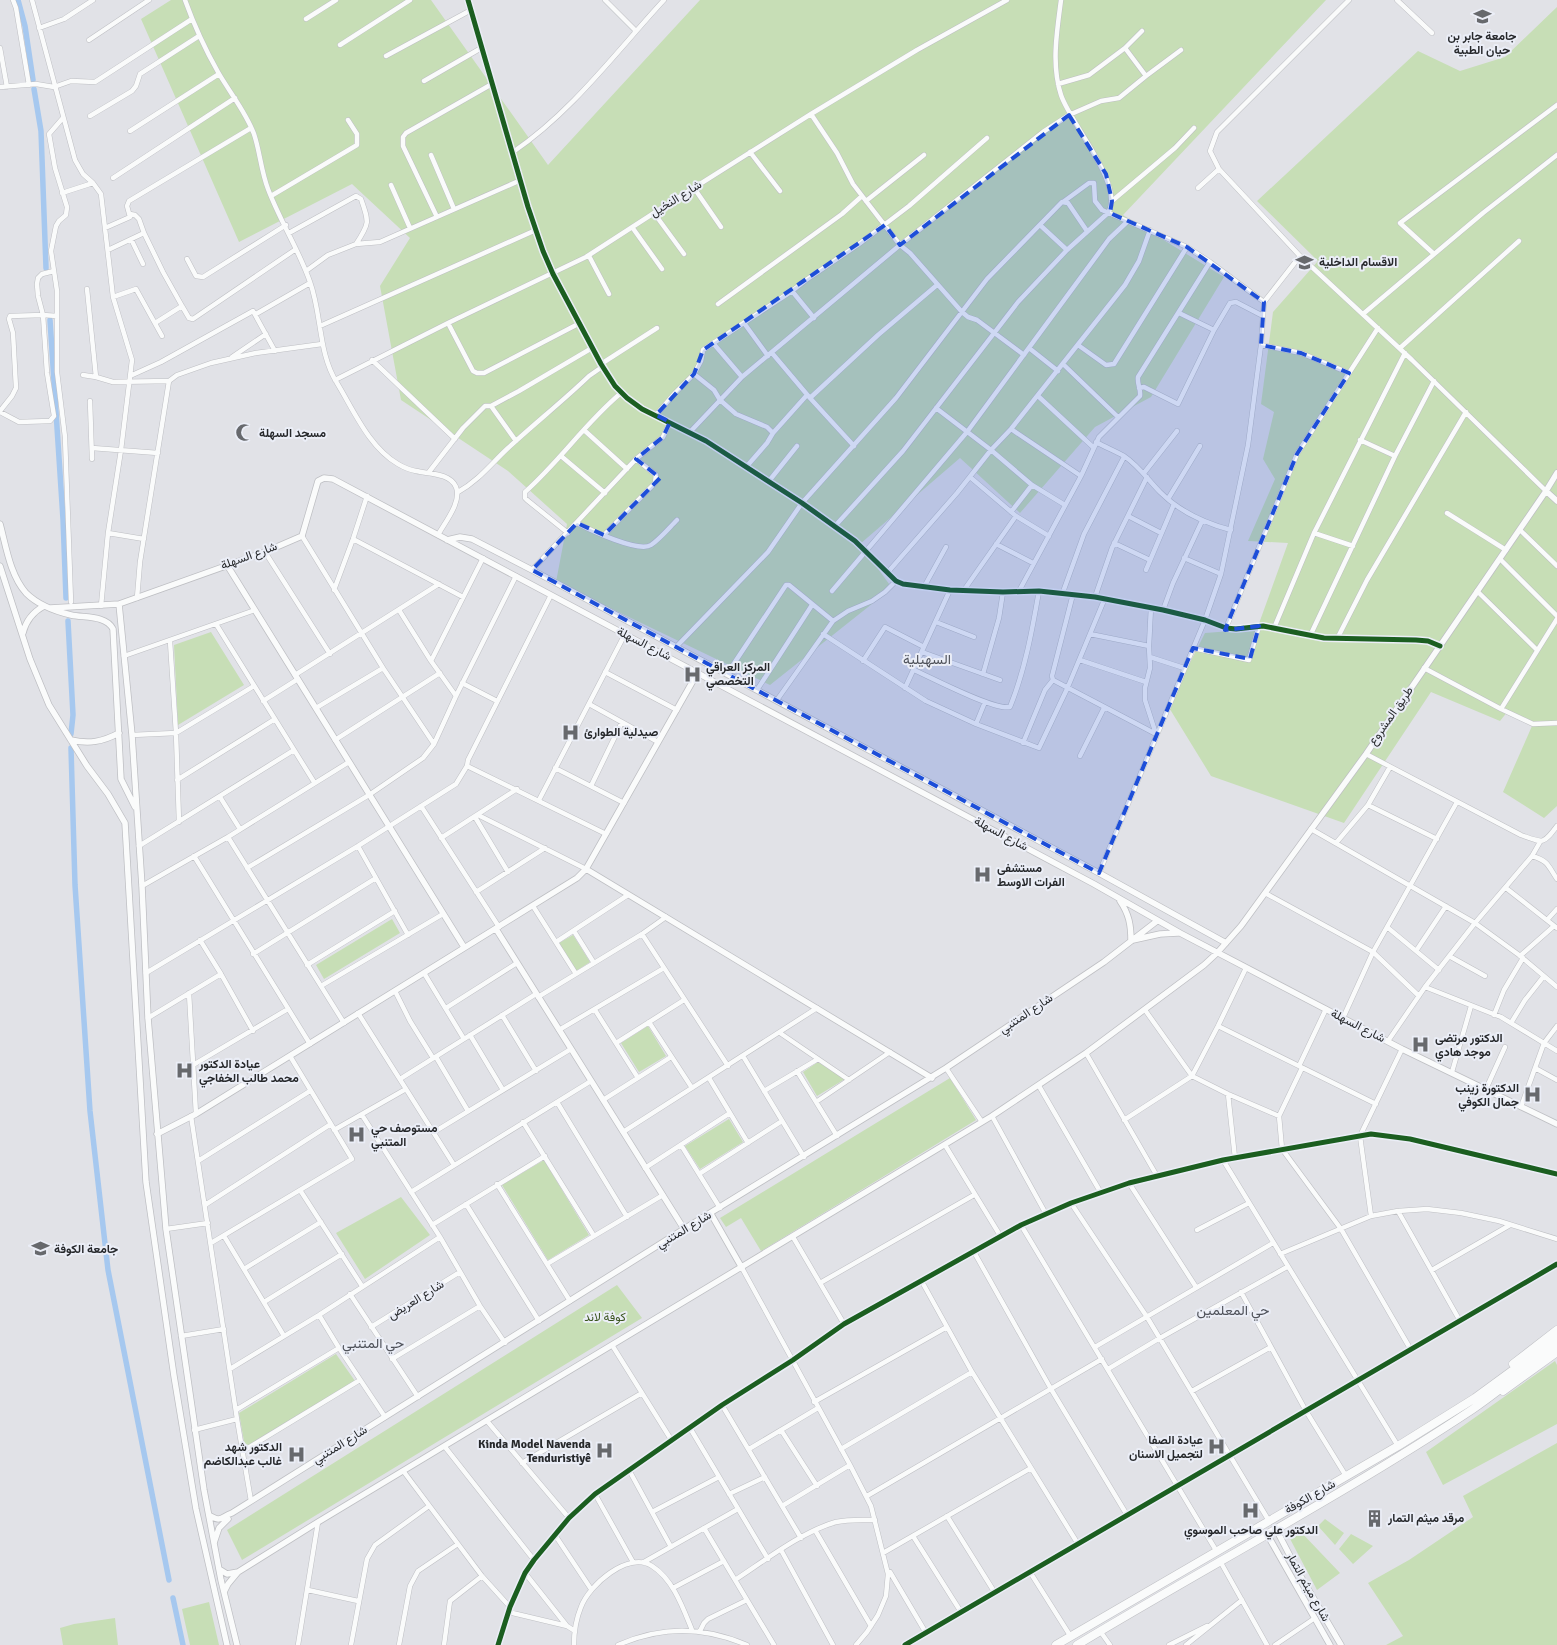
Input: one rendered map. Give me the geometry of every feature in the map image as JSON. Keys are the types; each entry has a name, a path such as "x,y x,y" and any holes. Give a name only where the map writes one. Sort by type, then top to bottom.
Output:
{"highway":[{"path":"1478,1400 1493,1380 1557,1330"},
{"name":"شارع الكوفة","path":"1056,1645 1217,1552 1299,1502 1478,1400 1557,1338"},
{"name":"شارع الكوفة","path":"1077,1645 1324,1501 1478,1400 1557,1345"},
{"path":"1478,1400 1510,1388 1557,1352"},
{"path":"1319,1492 1318,1498 1324,1501"},
{"path":"1299,1502 1304,1506 1303,1512"}],"main road":[{"name":"طريق المشروع","path":"1217,953 1241,926 1366,754 1557,473"},
{"name":"شارع السهلة","path":"47,607 119,604 265,552 302,536 316,485 321,479 327,477 333,479 1094,884 1217,953 1402,1049 1557,1124"},
{"path":"1546,491 1557,501"},
{"path":"0,524 18,581 36,602 69,614 100,619 110,624 113,629 121,779 137,811"},
{"name":"شارع السهلة","path":"447,540 460,537 472,539 532,570 1099,873 1226,943"},
{"path":"227,565 464,947"},
{"path":"0,566 30,659 49,705 125,823 146,1182 196,1509 226,1645"},
{"path":"119,604 132,735 148,1018 167,1240 194,1430 219,1569 237,1645"},
{"path":"23,633 28,620 38,610 47,607"},
{"path":"158,1134 194,1115 577,878 586,869 698,672"},
{"path":"71,740 83,743 96,742 108,739 119,733"},
{"path":"898,779 904,769"},
{"path":"586,869 932,1078"},
{"path":"1119,899 1127,911 1131,925 1131,941 1160,934 1180,933"},
{"name":"شارع المتنبي","path":"209,1515 219,1520 232,1513 684,1229 804,1158 932,1078 1104,962 1157,921"},
{"path":"497,928 684,1229"},
{"path":"224,1592 238,1572 318,1522 945,1146 1039,1086 1145,1010 1217,953"},
{"path":"711,1214 742,1268"},
{"path":"152,1224 158,1230 166,1227"},
{"path":"155,1243 159,1238 167,1240"},
{"name":"شارع المتنبي","path":"214,1543 219,1528 232,1513"},
{"name":"شارع ميثم التمار","path":"1276,1529 1341,1645"},
{"name":"شارع ميثم التمار","path":"1267,1534 1330,1645"},
{"path":"219,1569 227,1574 238,1572"}],"street":[{"path":"13,0 29,85"},
{"path":"32,0 62,119 75,160 82,174 93,183 101,194 114,297 132,360 108,533 101,606"},
{"path":"39,28 64,19 93,0"},
{"path":"89,40 150,0"},
{"path":"306,19 336,0"},
{"path":"340,45 410,0"},
{"path":"468,0 536,230 552,274 615,386 642,409 690,432 747,466 802,503 866,551 896,581 904,584 950,590 1063,592 1095,596 1163,610 1205,620 1226,628 1236,629 1260,626 1310,636 1337,639 1416,640 1428,641 1440,646"},
{"path":"604,0 636,31"},
{"name":"شارع النخيل","path":"335,380 372,360 589,256 812,114 917,50 1007,0"},
{"path":"835,526 903,451 1018,302 1067,250 1108,213 1112,201 1106,174 1069,115 1058,84 1055,52 1061,0"},
{"path":"1349,0 1217,132 1210,151 1219,169 1300,256 1400,348 1546,491"},
{"path":"1397,0 1432,33"},
{"path":"187,1 199,36 251,128 271,196 290,233 306,271 320,326 326,361 335,380 369,435 379,447 399,464 416,471 429,472 455,485 458,492 457,500 438,535"},
{"path":"513,152 534,137 562,112 662,1"},
{"path":"386,56 471,10"},
{"path":"0,88 36,84 54,87 71,81 95,82 192,19"},
{"path":"1058,84 1090,74 1125,48 1142,30"},
{"path":"90,116 132,91 140,74 199,36"},
{"path":"0,48 7,87"},
{"path":"424,80 483,48"},
{"path":"1125,48 1146,76"},
{"path":"690,432 742,377 900,245 1044,132 1069,115 1101,101 1119,98 1181,50"},
{"path":"130,131 219,74"},
{"path":"437,216 404,146 403,137 406,133 492,84"},
{"path":"112,178 235,98"},
{"path":"1434,254 1400,223 1557,105"},
{"path":"812,114 837,152 853,184 900,245 910,253 962,312 1024,355"},
{"path":"62,119 49,134 62,193 68,207 66,215 58,221 56,226 51,251 57,291 57,372 64,437 71,602"},
{"path":"271,196 357,144 357,134 348,120"},
{"path":"130,214 127,206 128,202 251,128"},
{"path":"1112,201 1175,148 1194,128"},
{"path":"656,415 694,374 701,361 702,350 792,291 885,225 987,138"},
{"path":"750,152 780,191"},
{"path":"1363,314 1557,154"},
{"path":"431,155 454,209"},
{"path":"866,201 924,155"},
{"path":"1198,188 1219,169"},
{"path":"306,271 328,256 356,244 380,242 521,180"},
{"path":"62,193 93,183"},
{"path":"676,647 768,552 802,503 896,398 987,280 1062,202 1089,183 1094,184 1095,200 1100,208 1187,247 1264,302"},
{"path":"391,185 410,228"},
{"path":"694,188 720,227"},
{"path":"290,233 356,196 361,199 367,216 367,227 356,244"},
{"path":"718,304 842,214 862,196"},
{"path":"1062,202 1068,203 1087,231"},
{"path":"654,213 684,254"},
{"path":"105,228 129,218 130,214"},
{"path":"130,214 135,215 139,219 163,272 189,318 192,319 296,249"},
{"path":"832,591 967,432 1030,348 1058,306 1109,240 1128,221"},
{"path":"187,259 196,276 203,277 286,225"},
{"path":"1040,225 1067,250"},
{"path":"632,227 662,270"},
{"path":"320,326 536,230"},
{"path":"888,572 1011,429 1125,285 1139,262 1150,230"},
{"path":"108,250 144,233"},
{"path":"131,239 144,264"},
{"path":"1400,348 1519,241"},
{"path":"1078,346 1106,365 1114,364 1187,247"},
{"path":"589,256 609,294"},
{"path":"1099,873 1205,620 1221,574 1248,445 1261,345 1264,302 1300,256"},
{"path":"1018,591 1081,476 1096,442 1103,432 1140,396 1137,382 1138,377 1210,262"},
{"path":"54,271 42,274 38,278 38,296 43,315 47,374 54,416 50,421 19,422 0,411 16,388 14,333 9,319 10,316 43,315 57,316"},
{"path":"256,314 310,283"},
{"path":"747,466 773,433 808,396 937,285"},
{"path":"87,289 96,376"},
{"path":"114,297 136,289 162,336"},
{"path":"792,291 814,318"},
{"path":"1139,388 1144,387 1176,404 1180,403 1214,330 1230,303 1233,301 1263,316"},
{"path":"155,323 182,306"},
{"path":"130,376 161,362 253,311 275,351"},
{"path":"1179,313 1214,330"},
{"path":"448,323 473,371 477,374 484,373 580,323"},
{"path":"744,323 768,356"},
{"path":"458,492 483,474 516,441 602,365 658,328"},
{"path":"1226,628 1297,454 1378,328"},
{"path":"229,359 266,334"},
{"path":"713,343 742,377"},
{"path":"83,374 113,382 169,381 177,375 192,369 229,359 322,344"},
{"path":"1261,345 1301,353 1349,372"},
{"path":"429,472 455,439 485,406 490,406 592,348"},
{"path":"1030,348 1058,371"},
{"path":"772,353 854,446"},
{"path":"1274,628 1314,533 1404,353"},
{"path":"372,360 455,439"},
{"path":"1063,364 1118,417"},
{"path":"694,374 714,390 720,400 736,414 767,427 773,433"},
{"path":"137,598 144,539 169,381"},
{"path":"1310,636 1395,456 1434,381"},
{"path":"568,533 525,498 526,492 561,456 601,410 621,393"},
{"path":"1038,396 1094,448"},
{"path":"90,401 92,459"},
{"path":"490,406 516,441"},
{"path":"936,408 991,450 1032,485 1065,505"},
{"path":"1337,639 1367,580 1466,412"},
{"path":"532,570 636,459 663,437 670,422"},
{"path":"1011,429 1081,476"},
{"path":"584,430 627,469"},
{"path":"1144,473 1177,431"},
{"path":"1360,440 1395,456"},
{"path":"1096,442 1124,457 1144,473 1174,504 1202,521 1231,530"},
{"path":"769,481 797,446"},
{"path":"1168,499 1200,446"},
{"path":"92,448 158,453"},
{"path":"561,456 605,493"},
{"path":"1063,592 1084,534 1124,457"},
{"path":"604,535 655,483 656,475 636,459"},
{"path":"970,477 1016,516 1049,536"},
{"path":"1095,596 1114,543 1147,477"},
{"path":"1011,512 1032,485"},
{"path":"334,590 353,539 366,496"},
{"path":"1146,570 1174,504"},
{"path":"1447,513 1506,550"},
{"path":"964,590 1016,516"},
{"path":"1128,516 1161,534"},
{"path":"577,523 604,535 642,547 648,546 677,520"},
{"path":"1163,610 1173,583 1202,521"},
{"path":"1520,530 1557,566"},
{"path":"108,533 144,539"},
{"path":"1314,533 1353,546"},
{"path":"302,536 383,668 434,744"},
{"path":"353,539 463,596"},
{"path":"1114,543 1150,560"},
{"path":"996,544 1033,563"},
{"path":"924,587 946,547"},
{"path":"265,552 330,654"},
{"path":"431,661 483,558"},
{"path":"1184,558 1221,574"},
{"path":"1500,559 1557,618 1501,709"},
{"path":"247,868 369,795 424,758 434,744 462,683 516,576"},
{"path":"777,700 833,621 848,611 879,596 896,581"},
{"path":"263,701 330,654 439,584"},
{"path":"728,674 786,585 789,585 833,621"},
{"path":"905,688 950,590"},
{"path":"914,670 985,702 1005,708 1010,707 1019,685 1025,661 1039,591"},
{"path":"983,674 999,618 1003,592"},
{"path":"1477,592 1537,650"},
{"path":"1023,742 1045,690 1053,680 1073,594"},
{"path":"146,973 358,846 456,784 467,766 468,760 551,595"},
{"path":"823,634 926,701 976,724 1036,747 1040,746 1068,689 1104,598"},
{"path":"757,690 812,605"},
{"path":"1151,608 1148,646 1150,657 1145,700 1156,734"},
{"path":"124,656 255,610"},
{"path":"399,610 431,661 456,696"},
{"path":"936,622 974,637"},
{"path":"216,624 314,782"},
{"path":"1193,648 1249,660 1260,626"},
{"path":"864,661 885,627 923,650 1000,680"},
{"path":"539,800 625,634"},
{"path":"1090,634 1148,646"},
{"path":"170,641 179,822"},
{"path":"1150,657 1184,668"},
{"path":"1080,660 1146,682"},
{"path":"316,708 383,668"},
{"path":"1424,668 1533,724 1557,723"},
{"path":"605,672 677,710"},
{"path":"335,740 440,673"},
{"path":"1053,680 1156,734"},
{"path":"462,683 497,701"},
{"path":"132,735 176,733 254,686"},
{"path":"976,724 985,702"},
{"path":"589,704 658,742"},
{"path":"1080,756 1104,708"},
{"path":"178,780 275,719"},
{"path":"590,786 622,722"},
{"path":"139,846 294,750"},
{"path":"1366,754 1521,836 1540,842 1547,840 1557,826"},
{"path":"142,886 349,762"},
{"path":"467,766 606,834"},
{"path":"1336,843 1368,805 1390,767"},
{"path":"555,768 624,803"},
{"path":"441,838 517,789"},
{"path":"220,796 240,829"},
{"path":"1343,1018 1373,952 1457,802"},
{"path":"1368,805 1437,839"},
{"path":"421,806 497,928"},
{"path":"476,816 586,869"},
{"path":"476,816 508,872"},
{"path":"1311,829 1475,923 1522,957 1557,987"},
{"path":"228,836 287,934 344,1023"},
{"path":"1388,1041 1425,987 1475,923 1532,856 1540,842"},
{"path":"358,846 408,935"},
{"path":"476,892 544,848"},
{"path":"194,856 310,1044"},
{"path":"1532,856 1542,859 1550,866 1557,879"},
{"path":"253,954 376,878"},
{"path":"1494,1015 1504,990 1522,957 1556,927 1506,888"},
{"path":"1265,893 1373,952 1419,996"},
{"path":"556,942 628,895"},
{"path":"533,906 576,974"},
{"path":"1416,951 1446,906"},
{"path":"1547,920 1557,909"},
{"path":"307,965 395,911"},
{"path":"321,986 443,914"},
{"path":"400,1079 502,1015 576,974 642,934 666,917"},
{"path":"1387,927 1439,970"},
{"path":"574,931 594,963"},
{"path":"642,934 728,1066"},
{"path":"200,940 253,1031"},
{"path":"1449,956 1486,976"},
{"path":"446,1008 517,963"},
{"path":"560,1030 664,968"},
{"path":"1124,1120 1192,1076 1246,968"},
{"path":"424,973 464,1039"},
{"path":"148,1018 221,974"},
{"path":"1511,1023 1525,1000 1544,976"},
{"path":"1425,987 1511,1023 1557,1051"},
{"path":"395,991 406,1013 468,1111"},
{"path":"189,993 194,1115 198,1161 251,1501"},
{"path":"616,1043 684,1000"},
{"path":"1452,1072 1471,1006"},
{"path":"623,1132 817,1008"},
{"path":"193,1065 288,1009"},
{"path":"1326,1009 1279,1116 1282,1149 1340,1230 1411,1350"},
{"path":"595,1010 638,1078"},
{"path":"1145,1010 1192,1076 1279,1116"},
{"path":"358,1014 454,1165"},
{"path":"502,1015 536,1071"},
{"path":"649,1022 692,1088"},
{"path":"1218,1026 1376,1104"},
{"path":"1521,1106 1544,1043 1557,1026"},
{"path":"780,1033 849,1080"},
{"path":"470,1036 503,1090"},
{"path":"1486,1089 1505,1047"},
{"path":"434,1132 571,1049"},
{"path":"1371,1216 1360,1136 1402,1049"},
{"path":"816,1102 890,1052"},
{"path":"1086,1053 1157,1176"},
{"path":"211,1243 352,1159 290,1056"},
{"path":"744,1056 804,1158"},
{"path":"603,1100 671,1057"},
{"path":"764,1091 818,1059"},
{"path":"946,1068 982,1122"},
{"path":"1536,1068 1557,1080"},
{"path":"797,1071 837,1136"},
{"path":"709,1078 748,1143"},
{"path":"411,1192 591,1081"},
{"path":"1039,1086 1101,1193"},
{"path":"334,1130 406,1089"},
{"path":"198,1161 310,1091"},
{"path":"1228,1094 1235,1158"},
{"path":"557,1102 627,1217"},
{"path":"645,1168 730,1113"},
{"path":"362,1115 440,1237 480,1306 505,1343"},
{"path":"992,1116 1046,1214"},
{"path":"699,1174 782,1121"},
{"path":"523,1122 594,1236"},
{"path":"205,1205 331,1124"},
{"path":"498,1645 509,1610 525,1573 569,1518 595,1494 722,1405 793,1360 844,1324 921,1280 1046,1214 1071,1203 1129,1183 1157,1176 1223,1160 1371,1134 1410,1139 1557,1174"},
{"path":"681,1145 720,1208"},
{"path":"945,1146 1002,1237"},
{"path":"432,1225 544,1156"},
{"path":"1223,1160 1398,1446"},
{"path":"1129,1183 1196,1287"},
{"path":"497,1184 570,1301"},
{"path":"300,1190 362,1286"},
{"path":"547,1264 663,1195"},
{"path":"820,1283 974,1195"},
{"path":"1071,1203 1147,1317 1269,1520"},
{"path":"1197,1230 1249,1203"},
{"path":"466,1204 539,1320"},
{"path":"1280,1254 1371,1216 1398,1211 1427,1209 1461,1213 1557,1239"},
{"path":"1398,1211 1460,1320"},
{"path":"244,1269 321,1222"},
{"path":"166,1227 208,1223"},
{"path":"1432,1270 1510,1225"},
{"path":"1021,1226 1217,1552"},
{"path":"224,1236 284,1336"},
{"path":"230,1369 319,1315 440,1237"},
{"path":"794,1237 844,1324"},
{"path":"1095,1347 1273,1243"},
{"path":"974,1252 1051,1389 1127,1515"},
{"path":"264,1302 342,1254"},
{"path":"905,1645 1557,1264"},
{"path":"1108,1370 1160,1338 1287,1266"},
{"path":"742,1268 867,1496 888,1568 926,1633"},
{"name":"شارع العريض","path":"372,1327 460,1272"},
{"path":"921,1280 972,1372 1078,1544"},
{"path":"1241,1292 1306,1411 1346,1476"},
{"path":"350,1294 418,1397"},
{"path":"392,1359 480,1306"},
{"path":"319,1315 385,1417"},
{"path":"814,1402 947,1327"},
{"path":"180,1336 224,1329"},
{"path":"612,1345 672,1441"},
{"path":"1192,1391 1271,1347"},
{"path":"236,1410 339,1348"},
{"path":"867,1496 1102,1359"},
{"path":"841,1449 972,1372"},
{"path":"242,1451 360,1380"},
{"path":"522,1463 642,1393"},
{"path":"722,1405 750,1449 801,1538"},
{"path":"750,1449 818,1408"},
{"path":"194,1430 237,1419"},
{"path":"487,1421 569,1518"},
{"path":"690,1428 768,1559"},
{"path":"781,1430 817,1486"},
{"path":"445,1447 534,1560"},
{"path":"782,1506 850,1465"},
{"path":"883,1553 1031,1468"},
{"path":"629,1470 672,1547"},
{"path":"404,1472 509,1610 567,1626"},
{"path":"652,1512 719,1477"},
{"path":"729,1494 766,1477"},
{"path":"595,1494 633,1562"},
{"path":"351,1645 367,1559 375,1545 429,1506"},
{"path":"644,1562 738,1509"},
{"path":"947,1516 995,1592"},
{"path":"735,1580 815,1530 836,1522 875,1520"},
{"path":"298,1645 318,1522"},
{"path":"704,1528 774,1645"},
{"path":"815,1530 871,1626"},
{"path":"555,1535 591,1589"},
{"path":"914,1536 961,1612"},
{"path":"399,1645 410,1586 418,1571 458,1544"},
{"path":"781,1550 833,1645"},
{"path":"673,1588 724,1560"},
{"path":"1220,1561 1267,1645"},
{"path":"574,1645 574,1631 581,1606 591,1589 610,1574 633,1562 644,1562 664,1575 673,1588 692,1630"},
{"path":"856,1645 871,1626 886,1596 888,1568"},
{"path":"1030,1572 1071,1636"},
{"path":"525,1573 567,1626 574,1631"},
{"path":"444,1645 450,1601 482,1576"},
{"path":"308,1590 358,1602"},
{"path":"700,1631 708,1619 747,1600"},
{"path":"1186,1645 1242,1600"},
{"path":"1275,1645 1315,1618"},
{"path":"1169,1645 1215,1622"},
{"path":"618,1645 634,1638 665,1630 700,1631 747,1645"},
{"path":"1100,1631 1110,1645"},
{"path":"634,1638 636,1645"}],"highlighted area":[{"path":"1069,115 1106,174 1112,201 1110,213 1187,247 1264,302 1261,345 1301,353 1349,373 1297,454 1225,630 1259,626 1250,659 1193,648 1099,873 532,570 577,523 604,535 660,478 636,459 663,437 670,422 656,415 694,374 703,350 885,225 900,245"}],"green space":[{"path":"171,0 431,0 548,165 700,0 1326,0 1123,215 1224,277 1151,397 1095,427 1020,513 960,458 860,544 892,588 770,685 556,582 567,524 508,471 401,400 380,286 410,238 352,184 239,242 141,19"},
{"path":"1557,7 1557,806 1544,818 1503,792 1532,726 1508,711 1500,721 1431,692 1344,823 1211,776 1168,706 1205,633 1257,629 1288,543 1248,541 1275,479 1263,459 1274,412 1261,404 1273,312 1318,261 1257,201 1418,51 1460,71 1505,57"},
{"path":"211,632 244,685 178,725 174,645"},
{"path":"392,919 400,933 324,979 316,965"},
{"path":"573,935 590,962 576,971 559,943"},
{"path":"648,1026 666,1056 639,1072 621,1043"},
{"path":"818,1062 845,1079 817,1096 803,1072"},
{"path":"950,1078 976,1120 761,1251 741,1218 726,1227 720,1218"},
{"path":"729,1119 743,1142 700,1169 685,1146"},
{"path":"544,1160 589,1235 548,1260 502,1185"},
{"path":"401,1197 430,1235 365,1279 336,1233"},
{"name":"كوفة لاند","path":"617,1285 642,1318 242,1560 227,1530"},
{"path":"336,1354 355,1381 245,1447 239,1413"},
{"path":"1555,1361 1557,1365 1557,1424 1443,1485 1426,1452"},
{"path":"1557,1443 1557,1645 1386,1645 1403,1636 1368,1583 1409,1560 1473,1517 1463,1496"},
{"path":"1325,1519 1344,1533 1335,1545 1318,1526"},
{"path":"1299,1530 1340,1573 1317,1590 1288,1535"},
{"path":"1351,1534 1373,1546 1353,1564 1339,1549"},
{"path":"209,1602 219,1645 190,1645 182,1609"},
{"path":"115,1618 118,1645 63,1645 60,1628"}],"waterway":[{"path":"18,0 25,26 33,80"},
{"path":"34,89 41,131 46,268"},
{"path":"50,320 63,519 66,598"},
{"path":"68,621 73,715 71,734"},
{"path":"71,748 75,885 90,1111 108,1270 169,1580"},
{"path":"173,1598 183,1645"}],"cycle path":[{"path":"468,0 528,207 543,251 553,274 601,364 615,386 642,409 706,441 802,503 855,541 896,581 903,584 950,590 1039,591 1095,597 1163,610 1205,620 1226,628 1236,629 1263,626 1324,638 1416,640 1428,641 1440,646"},
{"path":"498,1645 510,1607 525,1573 569,1518 595,1494 722,1405 793,1360 844,1324 1021,1225 1071,1203 1129,1183 1223,1160 1371,1134 1410,1139 1557,1174"},
{"path":"905,1645 1557,1264"}],"place":[{"name":"جامعة جابر بن حيان الطبية","path":"1482,17"},
{"name":"الاقسام الداخلية","path":"1305,262"},
{"name":"مسجد السهلة","path":"245,433"},
{"name":"المركز العراقي التخصصي","path":"692,674"},
{"name":"صيدلية الطوارئ","path":"570,732"},
{"name":"مستشفى الفرات الاوسط","path":"983,875"},
{"name":"الدكتور مرتضى موجد هادي","path":"1421,1045"},
{"name":"عيادة الدكتور محمد طالب الخفاجي","path":"185,1071"},
{"name":"الدكتورة زينب جمال الكوفي","path":"1533,1095"},
{"name":"مستوصف حي المتنبي","path":"357,1135"},
{"name":"جامعة الكوفة","path":"40,1249"},
{"name":"عيادة الصفا لتجميل الاسنان","path":"1217,1447"},
{"name":"Kinda Model Navenda Tenduristiyê","path":"605,1451"},
{"name":"الدكتور شهد غالب عبدالكاضم","path":"296,1454"},
{"name":"الدكتور علي صاحب الموسوي","path":"1251,1511"},
{"name":"مرقد ميثم التمار","path":"1374,1518"}],"district":[{"name":"السهيلية","path":"927,659"},
{"name":"حي المعلمين","path":"1233,1310"},
{"name":"حي المتنبي","path":"373,1343"}]}
